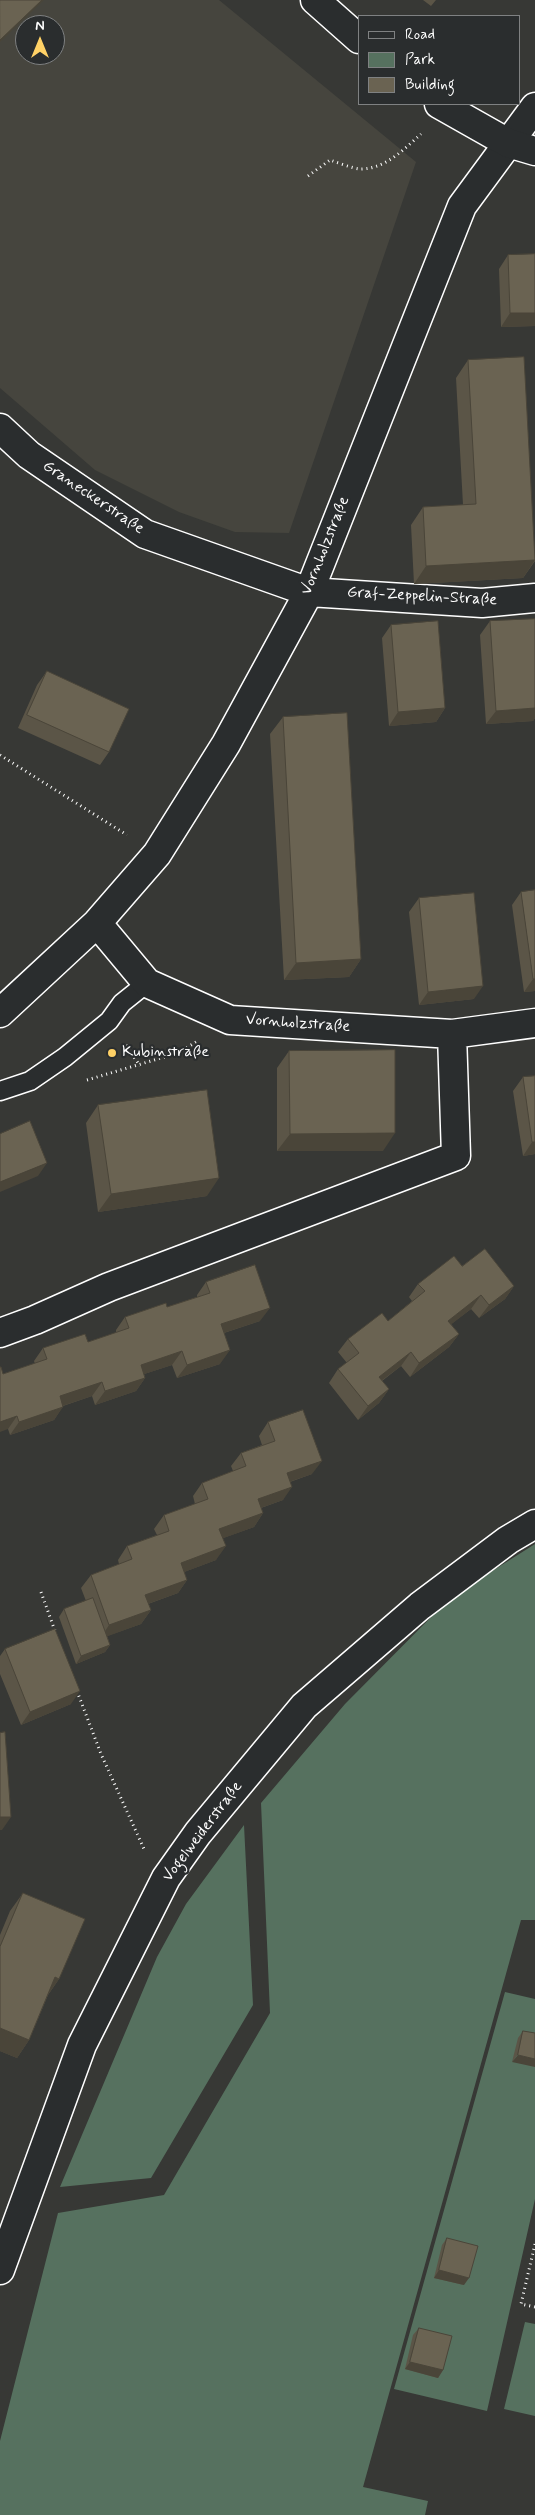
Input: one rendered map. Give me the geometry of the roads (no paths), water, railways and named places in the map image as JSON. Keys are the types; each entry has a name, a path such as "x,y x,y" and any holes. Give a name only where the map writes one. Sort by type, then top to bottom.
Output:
{"street":[{"path":"315,0 358,38"},
{"path":"441,105 508,143 535,151"},
{"name":"Vornholzstraße","path":"0,1012 97,923 157,854 226,744 309,592 462,206 535,107"},
{"name":"Graneckerstraße","path":"0,428 30,455 145,534 309,592"},
{"name":"Graf-Zeppelin-Straße","path":"309,592 482,603 535,598"},
{"name":"Vornholzstraße","path":"97,923 147,983 230,1020 452,1034 535,1023"},
{"path":"0,1333 36,1320 109,1287 456,1156 452,1034"},
{"name":"Vogelweiderstraße","path":"0,2270 82,2046 166,1878 198,1833 304,1706 420,1606 508,1540 535,1524"}],"lane":[{"path":"0,1091 30,1080 65,1056 110,1021 122,1003 147,983"}],"place":[{"name":"Kubinstraße","path":"112,1053"}]}
